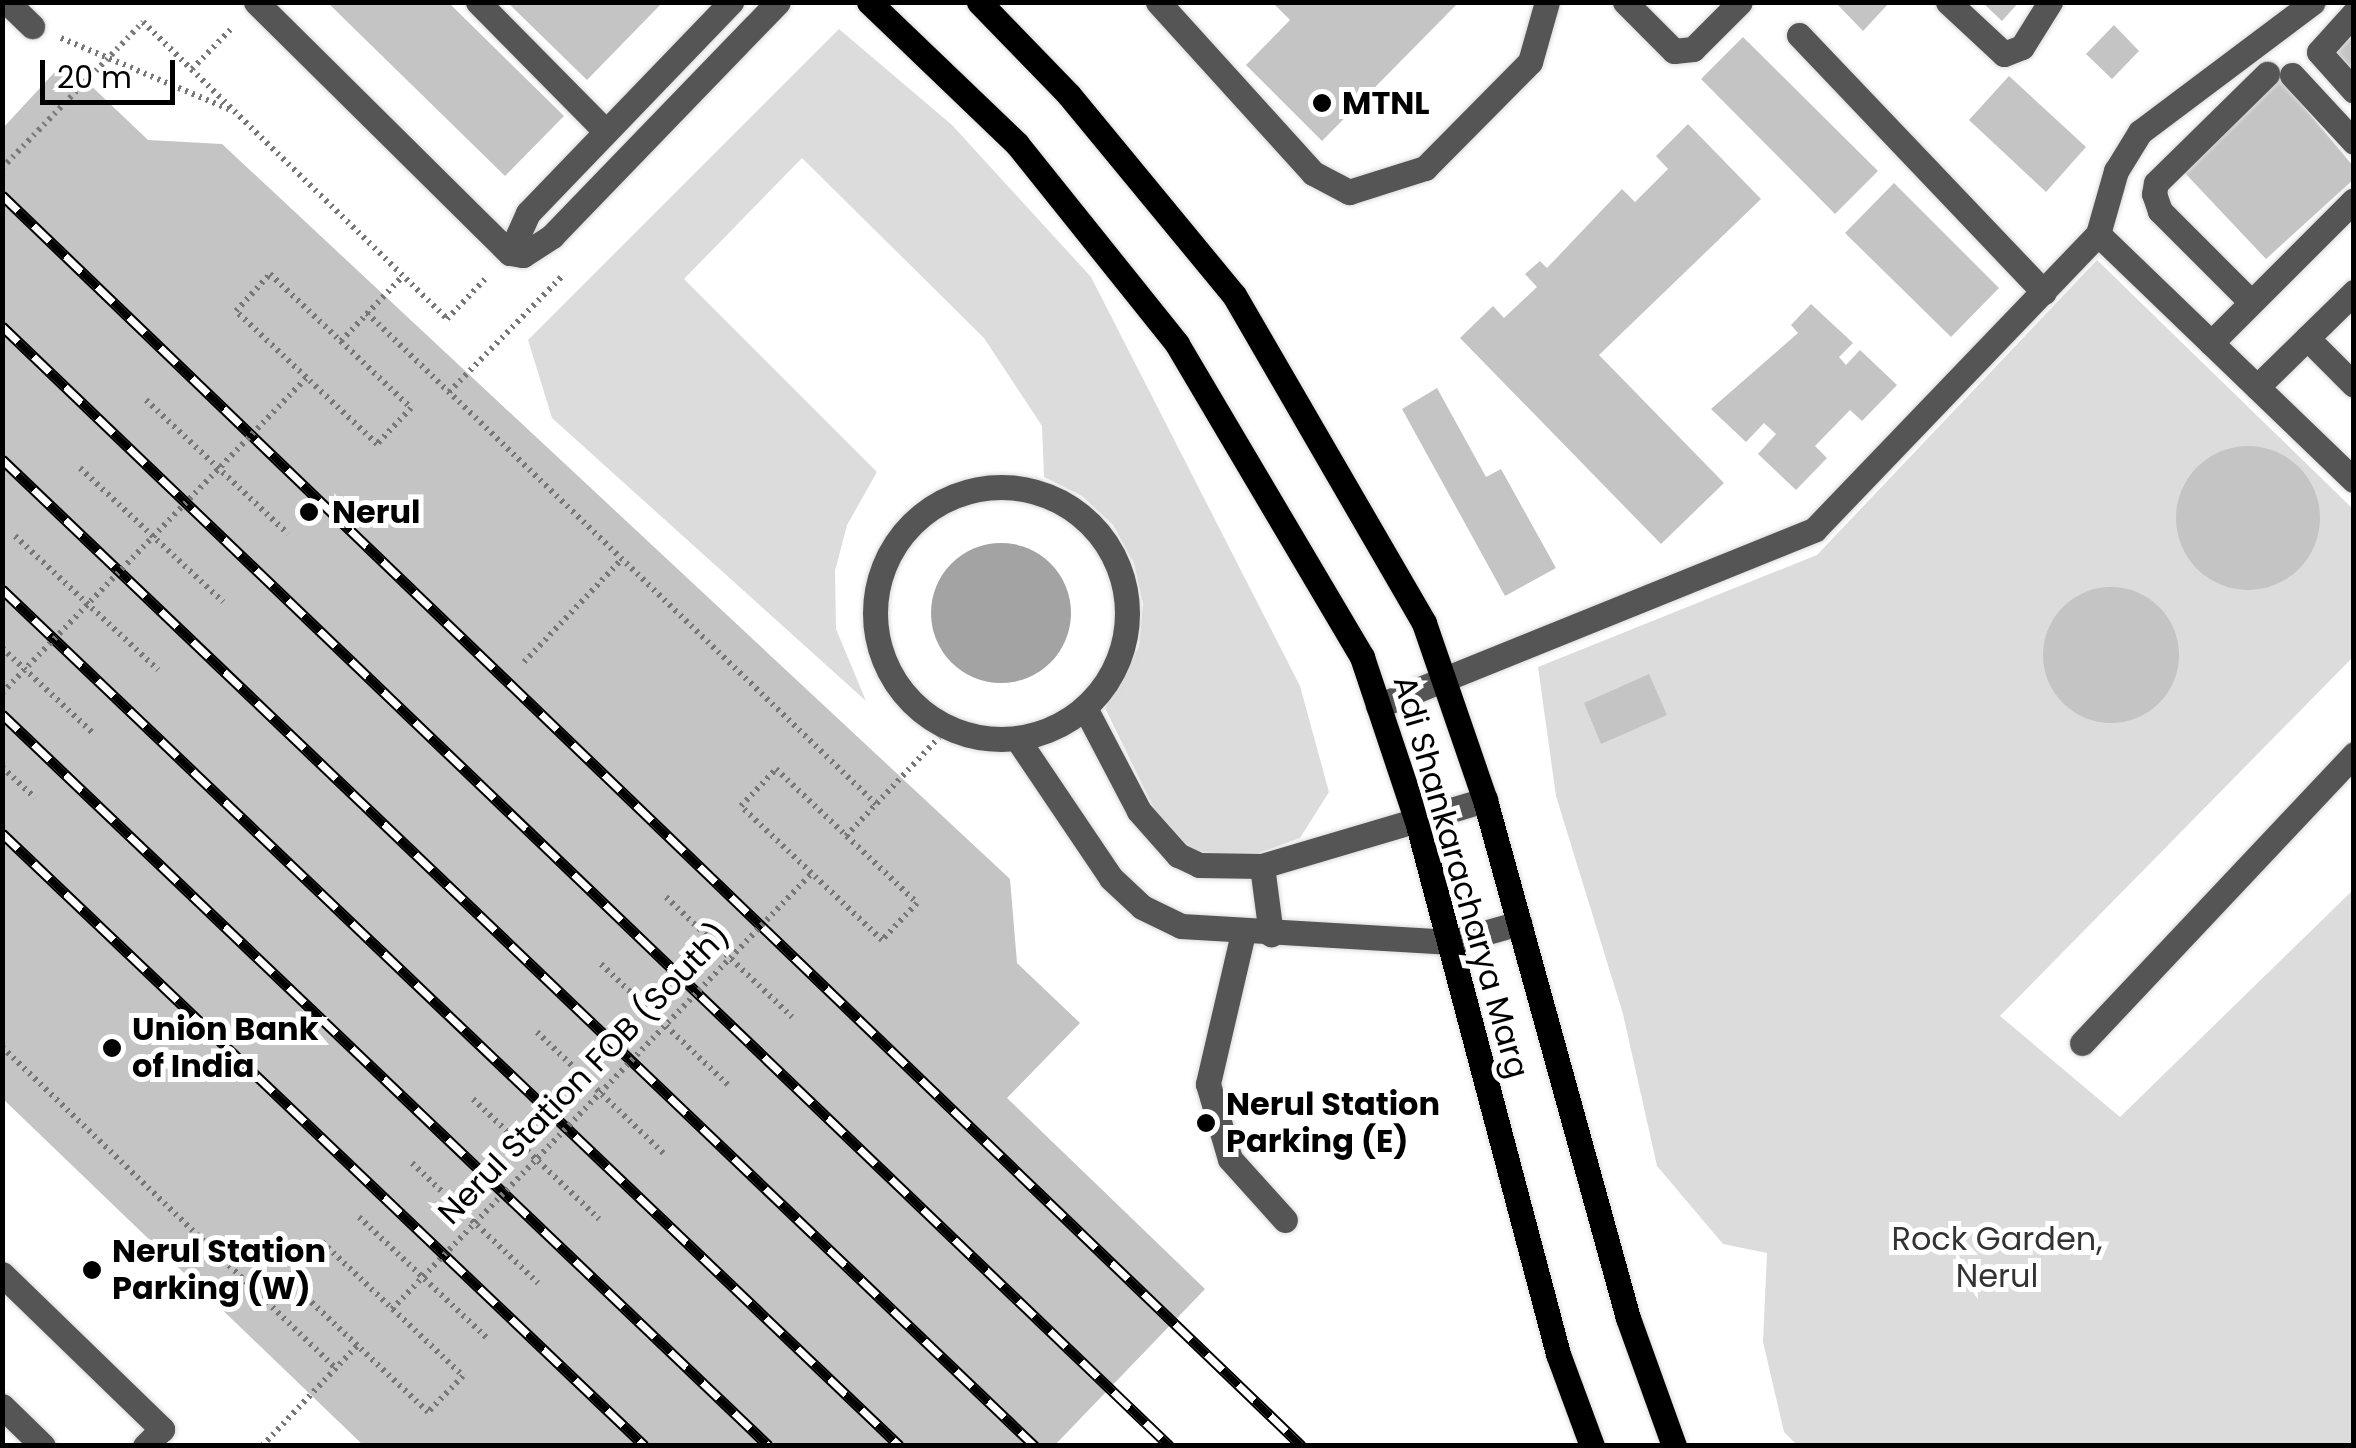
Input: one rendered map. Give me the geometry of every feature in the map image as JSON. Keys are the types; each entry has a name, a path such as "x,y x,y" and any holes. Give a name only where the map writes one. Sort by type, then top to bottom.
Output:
{"main road":[{"name":"Adi Shankaracharya Marg","path":"870,2 1016,144 1177,344 1362,657 1417,821 1558,1354 1592,1446"},
{"name":"Adi Shankaracharya Marg","path":"979,2 1069,94 1234,295 1424,623 1447,678 1485,800 1628,1318 1674,1446"}],"street":[{"path":"7,2 32,26"},
{"path":"478,2 606,132"},
{"path":"510,254 519,226 730,2"},
{"path":"256,3 510,254 533,252 552,236 778,2"},
{"path":"1158,2 1312,172 1349,192 1426,168 1530,62 1547,2"},
{"path":"1625,2 1674,51 1692,49 1740,2"},
{"path":"1948,2 2004,54 2022,47 2050,2"},
{"path":"1378,706 1815,529 2098,234 2116,171 2140,132 2313,2"},
{"path":"2354,12 2319,52 2354,91"},
{"path":"1799,35 2044,292"},
{"path":"2251,302 2160,211 2154,194 2156,183 2279,74 2354,142"},
{"path":"2210,343 2354,200"},
{"path":"2098,234 2354,480"},
{"path":"2257,387 2354,292"},
{"path":"2306,338 2354,385"},
{"path":"982,489 1039,492 1073,509 1120,568 1124,644 1085,708 1018,740 947,730 891,679 876,644 874,606 900,535 929,509 982,489"},
{"path":"1085,708 1139,811 1178,854 1198,865 1262,866 1485,800"},
{"path":"1018,740 1088,848 1142,907 1181,926 1243,933 1452,942 1519,922"},
{"path":"2082,1044 2354,754"},
{"path":"1262,866 1271,934"},
{"path":"1243,933 1208,1084 1230,1159 1284,1220"},
{"path":"2,1274 162,1429 146,1446"},
{"path":"2,1406 44,1446"}],"path":[{"path":"192,69 256,3"},
{"path":"2,168 143,22 447,319 510,254"},
{"path":"32,26 237,113"},
{"path":"448,392 578,260"},
{"path":"270,274 341,341 411,408 377,444 236,311 270,274"},
{"path":"341,341 403,276"},
{"path":"367,313 876,804"},
{"path":"2,693 306,378"},
{"path":"146,400 288,534"},
{"path":"80,468 222,602"},
{"path":"15,536 158,670"},
{"path":"524,662 622,558"},
{"path":"2,648 95,736"},
{"path":"846,836 947,730"},
{"path":"2,767 35,798"},
{"path":"776,769 846,836 917,903 882,940 741,806 776,769"},
{"name":"Nerul Station FOB (South)","path":"392,1309 812,873"},
{"path":"666,897 792,1018"},
{"path":"601,964 728,1085"},
{"path":"537,1032 662,1153"},
{"path":"2,1048 336,1368"},
{"path":"473,1099 599,1219"},
{"path":"412,1163 538,1283"},
{"path":"360,1217 486,1337"},
{"path":"322,1242 392,1309 463,1376 428,1412 288,1278 322,1242"},
{"path":"262,1446 358,1346"}],"green space":[{"path":"839,29 952,125 1091,277 1300,686 1329,792 1300,838 1248,857 1196,851 1165,831 1105,708 1139,647 1143,604 1134,563 1113,525 1082,496 1044,477 1042,426 984,338 802,158 684,279 877,472 847,525 835,571 836,629 866,701 552,418 528,340"},
{"name":"Rock Garden, Nerul","path":"2097,260 2353,509 2353,657 2000,1016 2120,1117 2353,890 2353,1445 1797,1445 1784,1432 1763,1342 1767,1253 1723,1244 1657,1166 1623,1014 1556,796 1538,667 1817,555"}],"shaded area":[{"path":"1001,543 1028,548 1051,563 1066,586 1071,613 1066,640 1051,663 1028,678 1001,683 974,678 951,663 936,640 931,613 936,586 951,563 974,548"}],"building":[{"path":"327,2 448,2 564,116 505,176"},
{"path":"507,2 663,2 587,80"},
{"name":"MTNL","path":"1272,2 1459,2 1322,141 1246,65 1290,20"},
{"path":"1835,2 1890,2 1863,31"},
{"path":"1982,2 2019,2 2002,21"},
{"path":"2114,25 2139,51 2112,79 2086,54"},
{"path":"2354,30 2354,77 2330,54"},
{"path":"1743,37 1878,171 1835,214 1701,79"},
{"name":"Nerul","path":"65,61 148,140 222,144 1010,879 1017,963 1080,1023 1007,1098 1205,1289 1054,1446 364,1446 2,1098 2,129"},
{"path":"2277,75 2354,167 2354,179 2266,259 2183,171"},
{"path":"2009,76 2086,147 2046,192 1969,120"},
{"path":"1688,124 1761,199 1599,355 1724,483 1661,544 1460,338 1493,306 1504,318 1537,287 1525,274 1540,261 1547,268 1622,189 1635,202 1668,169 1656,156"},
{"path":"1894,183 1999,288 1951,337 1845,233"},
{"path":"1811,304 1853,343 1839,357 1846,365 1860,350 1897,385 1862,421 1850,410 1815,446 1827,458 1796,490 1758,454 1776,434 1764,423 1746,442 1711,409 1798,333 1791,325"},
{"path":"1437,388 1486,477 1501,469 1556,568 1505,596 1402,409"},
{"path":"2248,446 2275,452 2299,467 2314,491 2320,518 2314,545 2299,569 2275,584 2248,590 2221,584 2197,569 2182,545 2176,518 2182,491 2197,467 2221,452"},
{"path":"2111,587 2137,592 2159,607 2174,629 2179,655 2174,681 2159,703 2137,718 2111,723 2085,718 2063,703 2048,681 2043,655 2048,629 2063,607 2085,592"},
{"path":"1649,674 1667,715 1601,744 1584,703"}],"railway":[{"path":"2,195 1302,1446"},
{"path":"2,326 1170,1446"},
{"path":"2,459 1035,1446"},
{"path":"2,589 900,1446"},
{"path":"2,714 769,1446"},
{"path":"2,833 645,1446"}],"place":[{"name":"MTNL","path":"1322,103"},
{"name":"Nerul","path":"309,512"},
{"name":"Union Bank of India","path":"112,1048"},
{"name":"Nerul Station Parking (E)","path":"1206,1123"},
{"name":"Nerul Station Parking (W)","path":"92,1270"}]}
